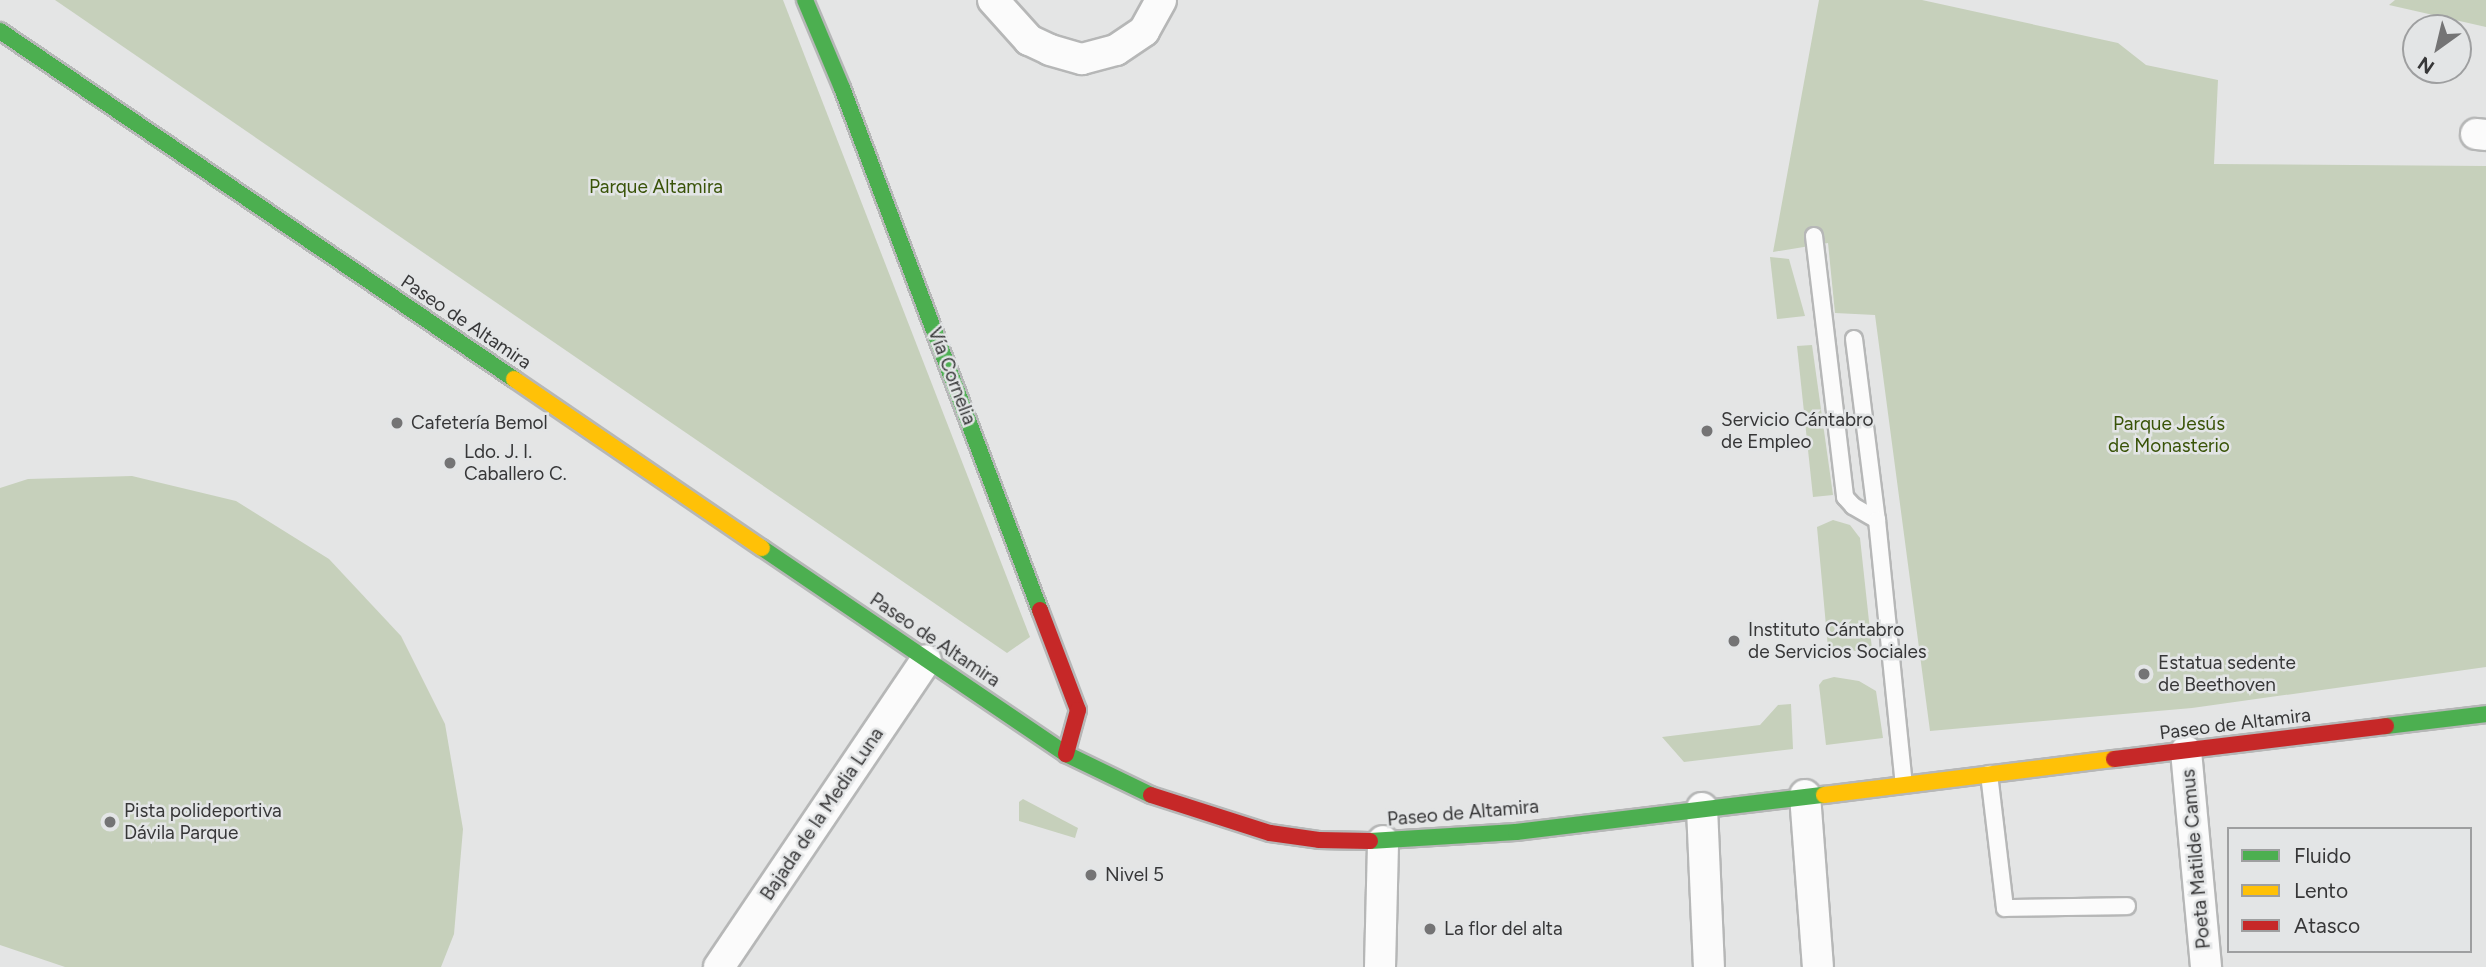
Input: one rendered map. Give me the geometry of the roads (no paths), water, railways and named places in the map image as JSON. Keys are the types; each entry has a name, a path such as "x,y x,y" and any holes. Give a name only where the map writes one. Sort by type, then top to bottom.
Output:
{"main road":[{"name":"Vía Cornelia","path":"805,0 842,88 1078,710 1066,754"},
{"name":"Paseo de Altamira","path":"0,31 1066,754 1147,794 1270,834 1319,840 1383,841 1516,832 2486,714"}],"street":[{"path":"993,0 1029,40 1050,50 1082,59 1116,50 1144,32 1161,0"},
{"name":"Bajada de la Media Luna","path":"719,967 926,660"},
{"name":"Poeta Matilde Camus","path":"2186,751 2206,967"},
{"path":"1805,795 1818,967"},
{"path":"1702,808 1709,967"},
{"path":"1380,967 1383,841"}],"lane":[{"path":"1814,236 1845,497 1853,506 1877,520"},
{"path":"1854,339 1877,520 1904,784"},
{"path":"1989,774 2005,908 2127,906"}],"place":[{"name":"Cafetería Bemol","path":"397,423"},
{"name":"Servicio Cántabro de Empleo","path":"1707,431"},
{"name":"Ldo. J. I. Caballero C.","path":"450,463"},
{"name":"Instituto Cántabro de Servicios Sociales","path":"1734,641"},
{"name":"Estatua sedente de Beethoven","path":"2144,674"},
{"name":"Pista polideportiva Dávila Parque","path":"110,822"},
{"name":"Nivel 5","path":"1091,875"},
{"name":"La flor del alta","path":"1430,929"}],"park label":[{"name":"Parque Altamira","path":"656,187"},
{"name":"Parque Jesús de Monasterio","path":"2169,435"}]}
